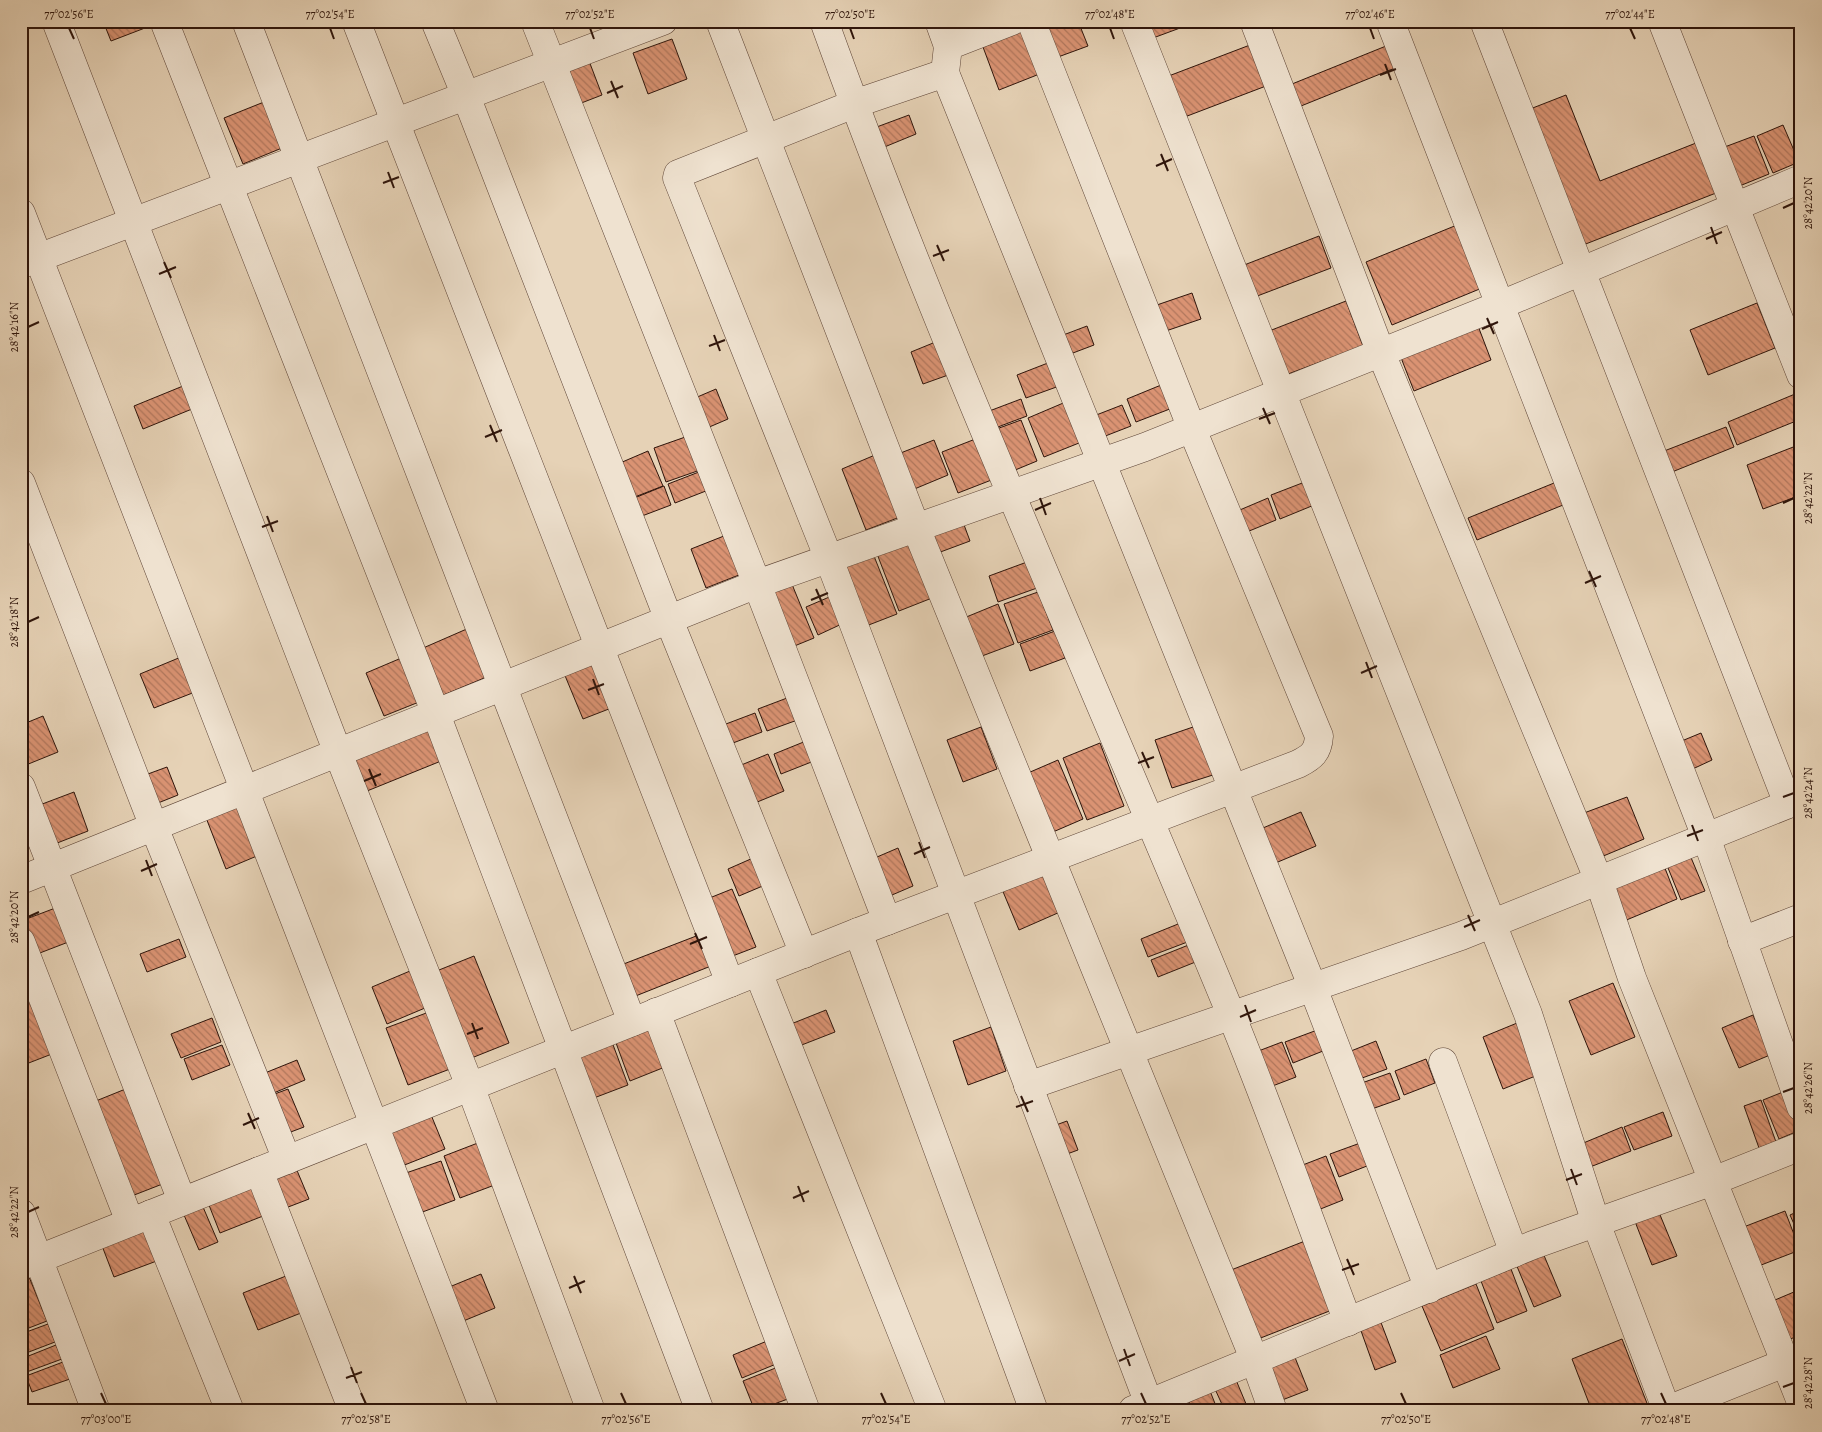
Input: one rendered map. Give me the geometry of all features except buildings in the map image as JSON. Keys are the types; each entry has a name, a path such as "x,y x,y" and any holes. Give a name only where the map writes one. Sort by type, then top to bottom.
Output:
{"street":[{"path":"56,21 338,753 470,1086 591,1411"},
{"path":"164,21 230,185 436,714 700,1411"},
{"path":"246,21 504,686 644,1017 806,1411"},
{"path":"356,21 730,982"},
{"path":"435,21 466,96 669,620 804,954"},
{"path":"535,21 757,584 887,921"},
{"path":"30,261 664,21"},
{"path":"720,21 916,528 1128,1052 1256,1361 1273,1411"},
{"path":"824,21 854,104 1010,495 1232,1016 1348,1322"},
{"path":"1012,21 943,33 945,73 1100,463 1313,988 1429,1289"},
{"path":"30,1262 730,982 1307,760 1319,748 1320,736 1192,429 1031,21"},
{"path":"1134,21 1283,392 1528,1014 1596,1222 1666,1411 1785,1363"},
{"path":"1254,21 1381,353 1599,880 1632,978 1801,1402"},
{"path":"1390,21 1706,837 1801,1107"},
{"path":"1028,1086 1492,924 1795,802 1580,272 1484,21"},
{"path":"1662,21 1734,207 1799,367"},
{"path":"945,73 854,104 678,174 677,178 829,559 956,894 1028,1086 1140,1407 1256,1361 1514,1253 1713,1181 1801,1146"},
{"path":"21,880 757,584 1192,429 1500,305 1801,179"},
{"path":"21,213 30,261 246,790 372,1126 485,1411"},
{"path":"21,483 154,827 287,1160"},
{"path":"21,787 182,1201"},
{"path":"1742,941 1801,918"},
{"path":"858,932 1034,1411"},
{"path":"21,942 141,1218 230,1411"},
{"path":"758,972 933,1411"},
{"path":"1443,1062 1514,1253"},
{"path":"259,1171 353,1411"},
{"path":"21,1213 30,1262 96,1411"}]}
